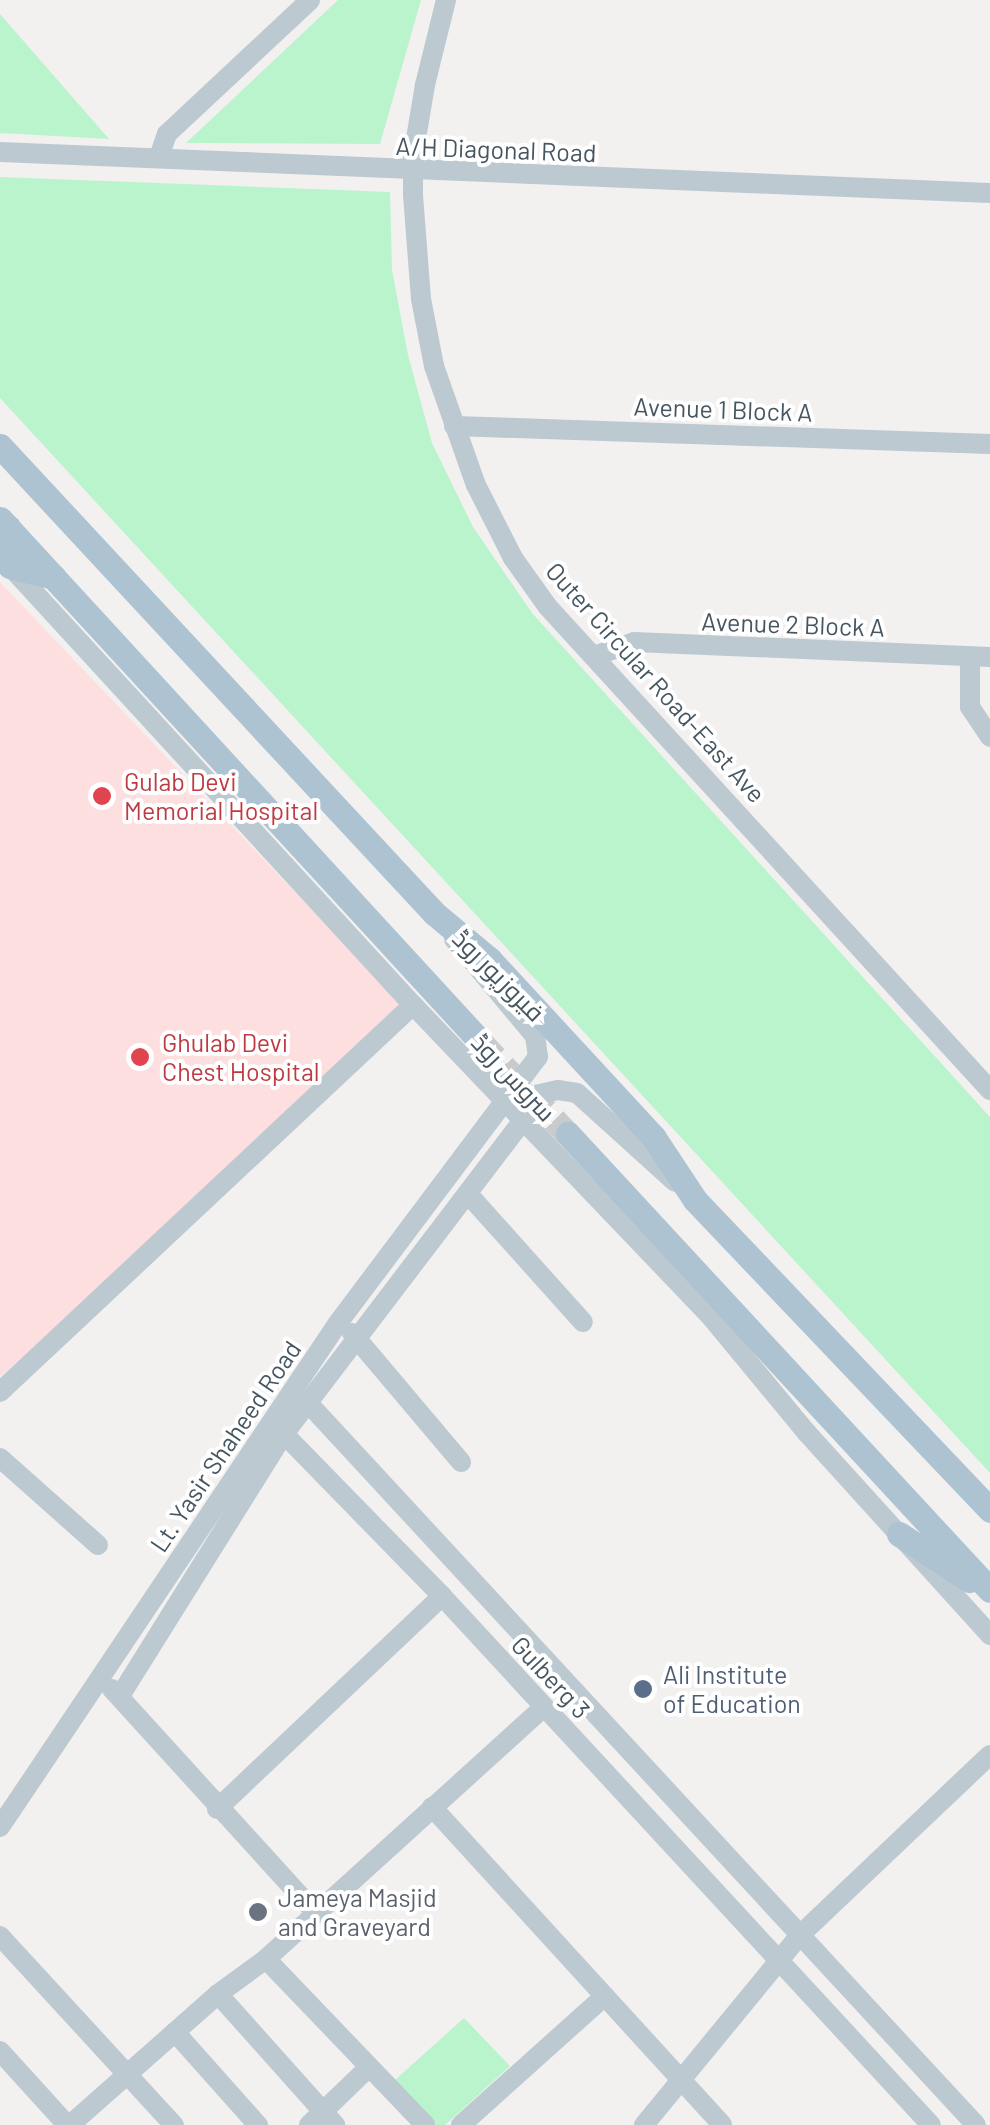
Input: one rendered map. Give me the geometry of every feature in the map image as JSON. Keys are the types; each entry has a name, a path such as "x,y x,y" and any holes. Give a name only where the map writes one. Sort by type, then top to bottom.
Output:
{"main road":[{"name":"فیروزپور روڈ","path":"0,446 434,913 490,960 654,1138 695,1200 990,1510"},
{"path":"4,523 5,560 54,576"},
{"path":"4,523 478,1039"},
{"path":"568,1134 990,1592"},
{"path":"899,1534 990,1592"}],"street":[{"path":"159,158 167,134 310,0"},
{"name":"Outer Circular Road-East Ave","path":"446,0 425,84 412,171 421,299 439,388 476,485 513,558 548,607 597,656 990,1090"},
{"name":"A/H Diagonal Road","path":"0,152 990,192"},
{"name":"Avenue 1 Block A","path":"454,426 990,444"},
{"name":"سروس روڈ","path":"5,560 412,1006 711,1318 990,1634"},
{"name":"Avenue 2 Block A","path":"597,656 634,642 980,656"},
{"path":"980,656 970,708 990,737"},
{"name":"Lt. Yasir Shaheed Road","path":"0,1827 338,1323 536,1062 539,1044 434,913"},
{"path":"0,1392 412,1006"},
{"path":"504,1102 558,1090 577,1093 695,1200"},
{"path":"120,1696 284,1434 522,1122"},
{"path":"468,1150 482,1172"},
{"path":"431,1198 462,1202 583,1322"},
{"path":"338,1323 360,1338 461,1462"},
{"path":"309,1404 976,2125"},
{"name":"Gulberg 3","path":"284,1434 442,1596 931,2125"},
{"path":"0,1458 98,1545"},
{"path":"217,1809 442,1596"},
{"path":"99,1678 120,1696 217,1809 316,1913"},
{"path":"0,2051 68,2125 218,1994 266,1959 544,1707"},
{"path":"644,2125 777,1959 990,1755"},
{"path":"432,1807 722,2125"},
{"path":"0,1936 174,2125"},
{"path":"266,1959 425,2125"},
{"path":"218,1994 322,2120 370,2067"},
{"path":"461,2125 604,1996"},
{"path":"175,2032 258,2125"}],"shaded area":[{"name":"Gulab Devi Memorial Hospital","path":"0,582 408,1011 0,1377"}],"green space":[{"path":"338,0 421,0 380,144 186,143"},
{"path":"0,14 109,139 0,133"},
{"path":"0,177 390,192 392,270 408,355 432,443 473,527 532,613 990,1117 990,1473 0,398"},
{"path":"464,2018 510,2066 445,2125 436,2125 395,2080"}],"tunnel":[{"path":"478,1039 568,1134"}],"place":[{"name":"Gulab Devi Memorial Hospital","path":"102,796"},
{"name":"Ghulab Devi Chest Hospital","path":"140,1057"},
{"name":"Ali Institute of Education","path":"643,1689"},
{"name":"Jameya Masjid and Graveyard","path":"258,1912"}]}
